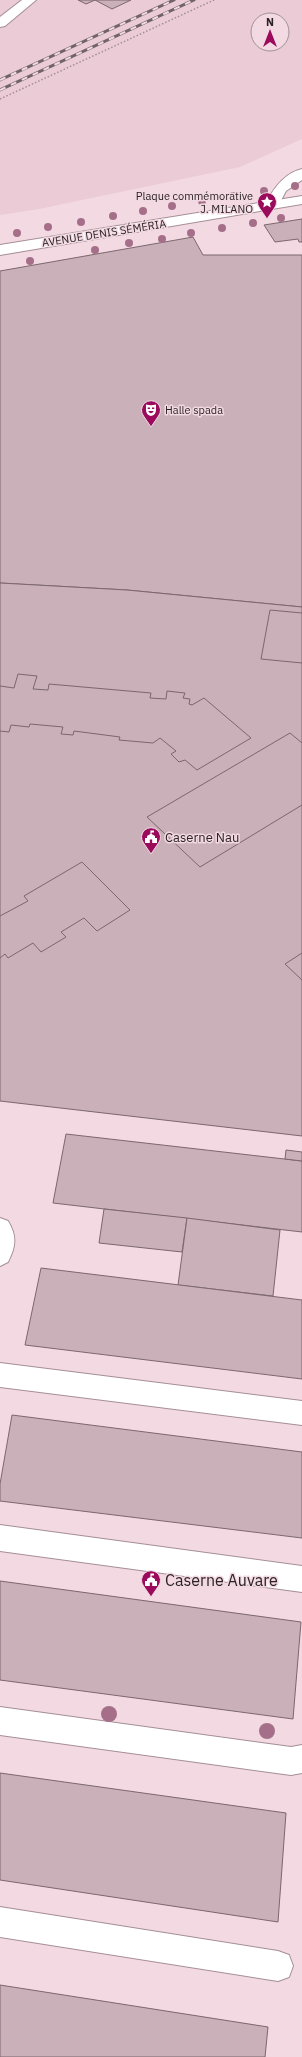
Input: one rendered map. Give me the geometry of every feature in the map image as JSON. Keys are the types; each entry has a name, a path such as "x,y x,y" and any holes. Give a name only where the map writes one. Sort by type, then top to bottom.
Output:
{"street":[{"path":"0,23 30,0"},
{"path":"272,205 280,189 302,173"},
{"name":"AVENUE DENIS SÉMÉRIA","path":"0,250 302,200"},
{"path":"0,1228 4,1235 0,1255"},
{"path":"0,1375 302,1413"},
{"path":"0,1538 302,1579"},
{"path":"0,1721 291,1762 302,1759"},
{"path":"0,1922 278,1966"}],"path":[{"path":"0,98 214,0"}],"shaded area":[{"path":"0,0 302,0 302,139 240,167 39,209 0,215"}],"building":[{"path":"78,0 95,0 86,4"},
{"path":"95,0 131,0 112,9"},
{"path":"302,219 302,242 299,242 298,239 275,242 264,225"},
{"name":"Halle spada","path":"193,237 203,255 302,255 302,607 127,590 0,583 0,271"},
{"name":"Caserne Nau","path":"0,583 127,590 302,607 302,1136 0,1101"},
{"path":"270,610 302,613 302,663 261,659"},
{"path":"18,674 37,676 33,689 48,690 49,684 151,693 150,698 166,699 167,691 185,693 183,698 190,699 189,704 192,705 204,698 251,738 197,770 185,760 179,762 171,754 176,751 160,738 153,743 119,740 120,737 74,731 73,735 61,734 63,727 30,724 29,727 11,725 9,732 0,731 0,686 14,688"},
{"path":"290,733 302,743 302,805 200,867 147,817"},
{"path":"82,862 130,910 97,931 84,918 61,932 66,937 41,952 33,943 8,958 5,954 0,958 0,916 28,901 24,896"},
{"path":"302,953 302,980 285,964"},
{"path":"66,1134 302,1161 302,1232 53,1203"},
{"path":"286,1150 302,1152 302,1161 285,1159"},
{"path":"104,1209 187,1218 182,1252 99,1243"},
{"path":"187,1218 280,1230 273,1296 178,1285"},
{"path":"41,1268 302,1300 302,1379 25,1345"},
{"path":"12,1415 302,1452 302,1538 0,1501 0,1484"},
{"path":"0,1581 301,1622 293,1719 0,1680"},
{"path":"0,1773 286,1813 278,1922 0,1880"},
{"path":"0,1985 268,2027 265,2057 0,2057"}],"railway":[{"path":"0,80 174,0"},
{"path":"0,90 194,0"}],"place":[{"name":"Plaque commémorative J. MILANO","path":"267,219"},
{"name":"Halle spada","path":"151,427"},
{"name":"Caserne Nau","path":"151,854"},
{"name":"Caserne Auvare","path":"151,1597"}]}
